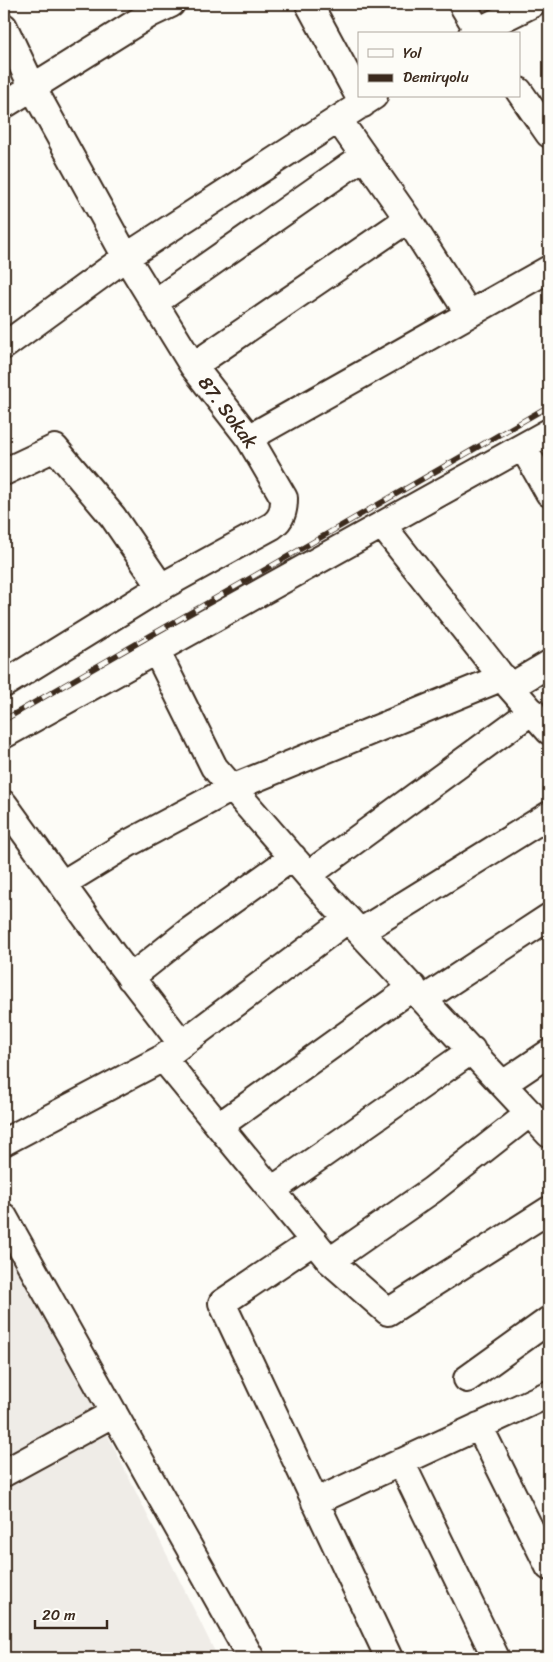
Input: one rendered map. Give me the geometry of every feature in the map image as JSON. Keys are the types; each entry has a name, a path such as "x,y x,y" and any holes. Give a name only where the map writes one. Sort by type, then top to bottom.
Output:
{"street":[{"path":"309,4 358,84"},
{"path":"462,4 476,32"},
{"path":"478,32 532,4"},
{"path":"4,105 156,7"},
{"name":"87. Sokak","path":"4,27 32,88 126,257 193,366 249,438 284,498 282,516 272,526 161,587 4,684"},
{"path":"520,92 549,134"},
{"path":"4,346 126,257 368,100"},
{"path":"338,119 408,219 469,314"},
{"path":"154,303 364,156"},
{"path":"193,366 408,219"},
{"path":"249,438 549,269"},
{"path":"4,736 549,432"},
{"path":"523,447 549,493"},
{"path":"4,472 55,448 113,517 161,587"},
{"path":"382,525 507,682 549,731"},
{"path":"156,650 214,767 354,925 549,1134"},
{"path":"62,884 129,843 232,788 549,664"},
{"path":"130,978 188,932 301,866 532,711"},
{"path":"4,804 130,978 219,1126 322,1251 388,1312 549,1210"},
{"path":"4,1142 173,1051 354,925 549,815"},
{"path":"219,1126 418,993 549,917"},
{"path":"272,1190 472,1050"},
{"path":"503,1084 549,1053"},
{"path":"389,1658 222,1303 322,1251 432,1190 530,1113"},
{"path":"4,1217 251,1658"},
{"path":"467,1379 549,1320"},
{"path":"315,1502 549,1394"},
{"path":"4,1473 114,1413"},
{"path":"479,1426 549,1567"},
{"path":"401,1462 496,1658"}],"shaded area":[{"path":"4,1239 78,1375 218,1658 4,1658"}],"railway":[{"path":"4,720 549,406"}]}
